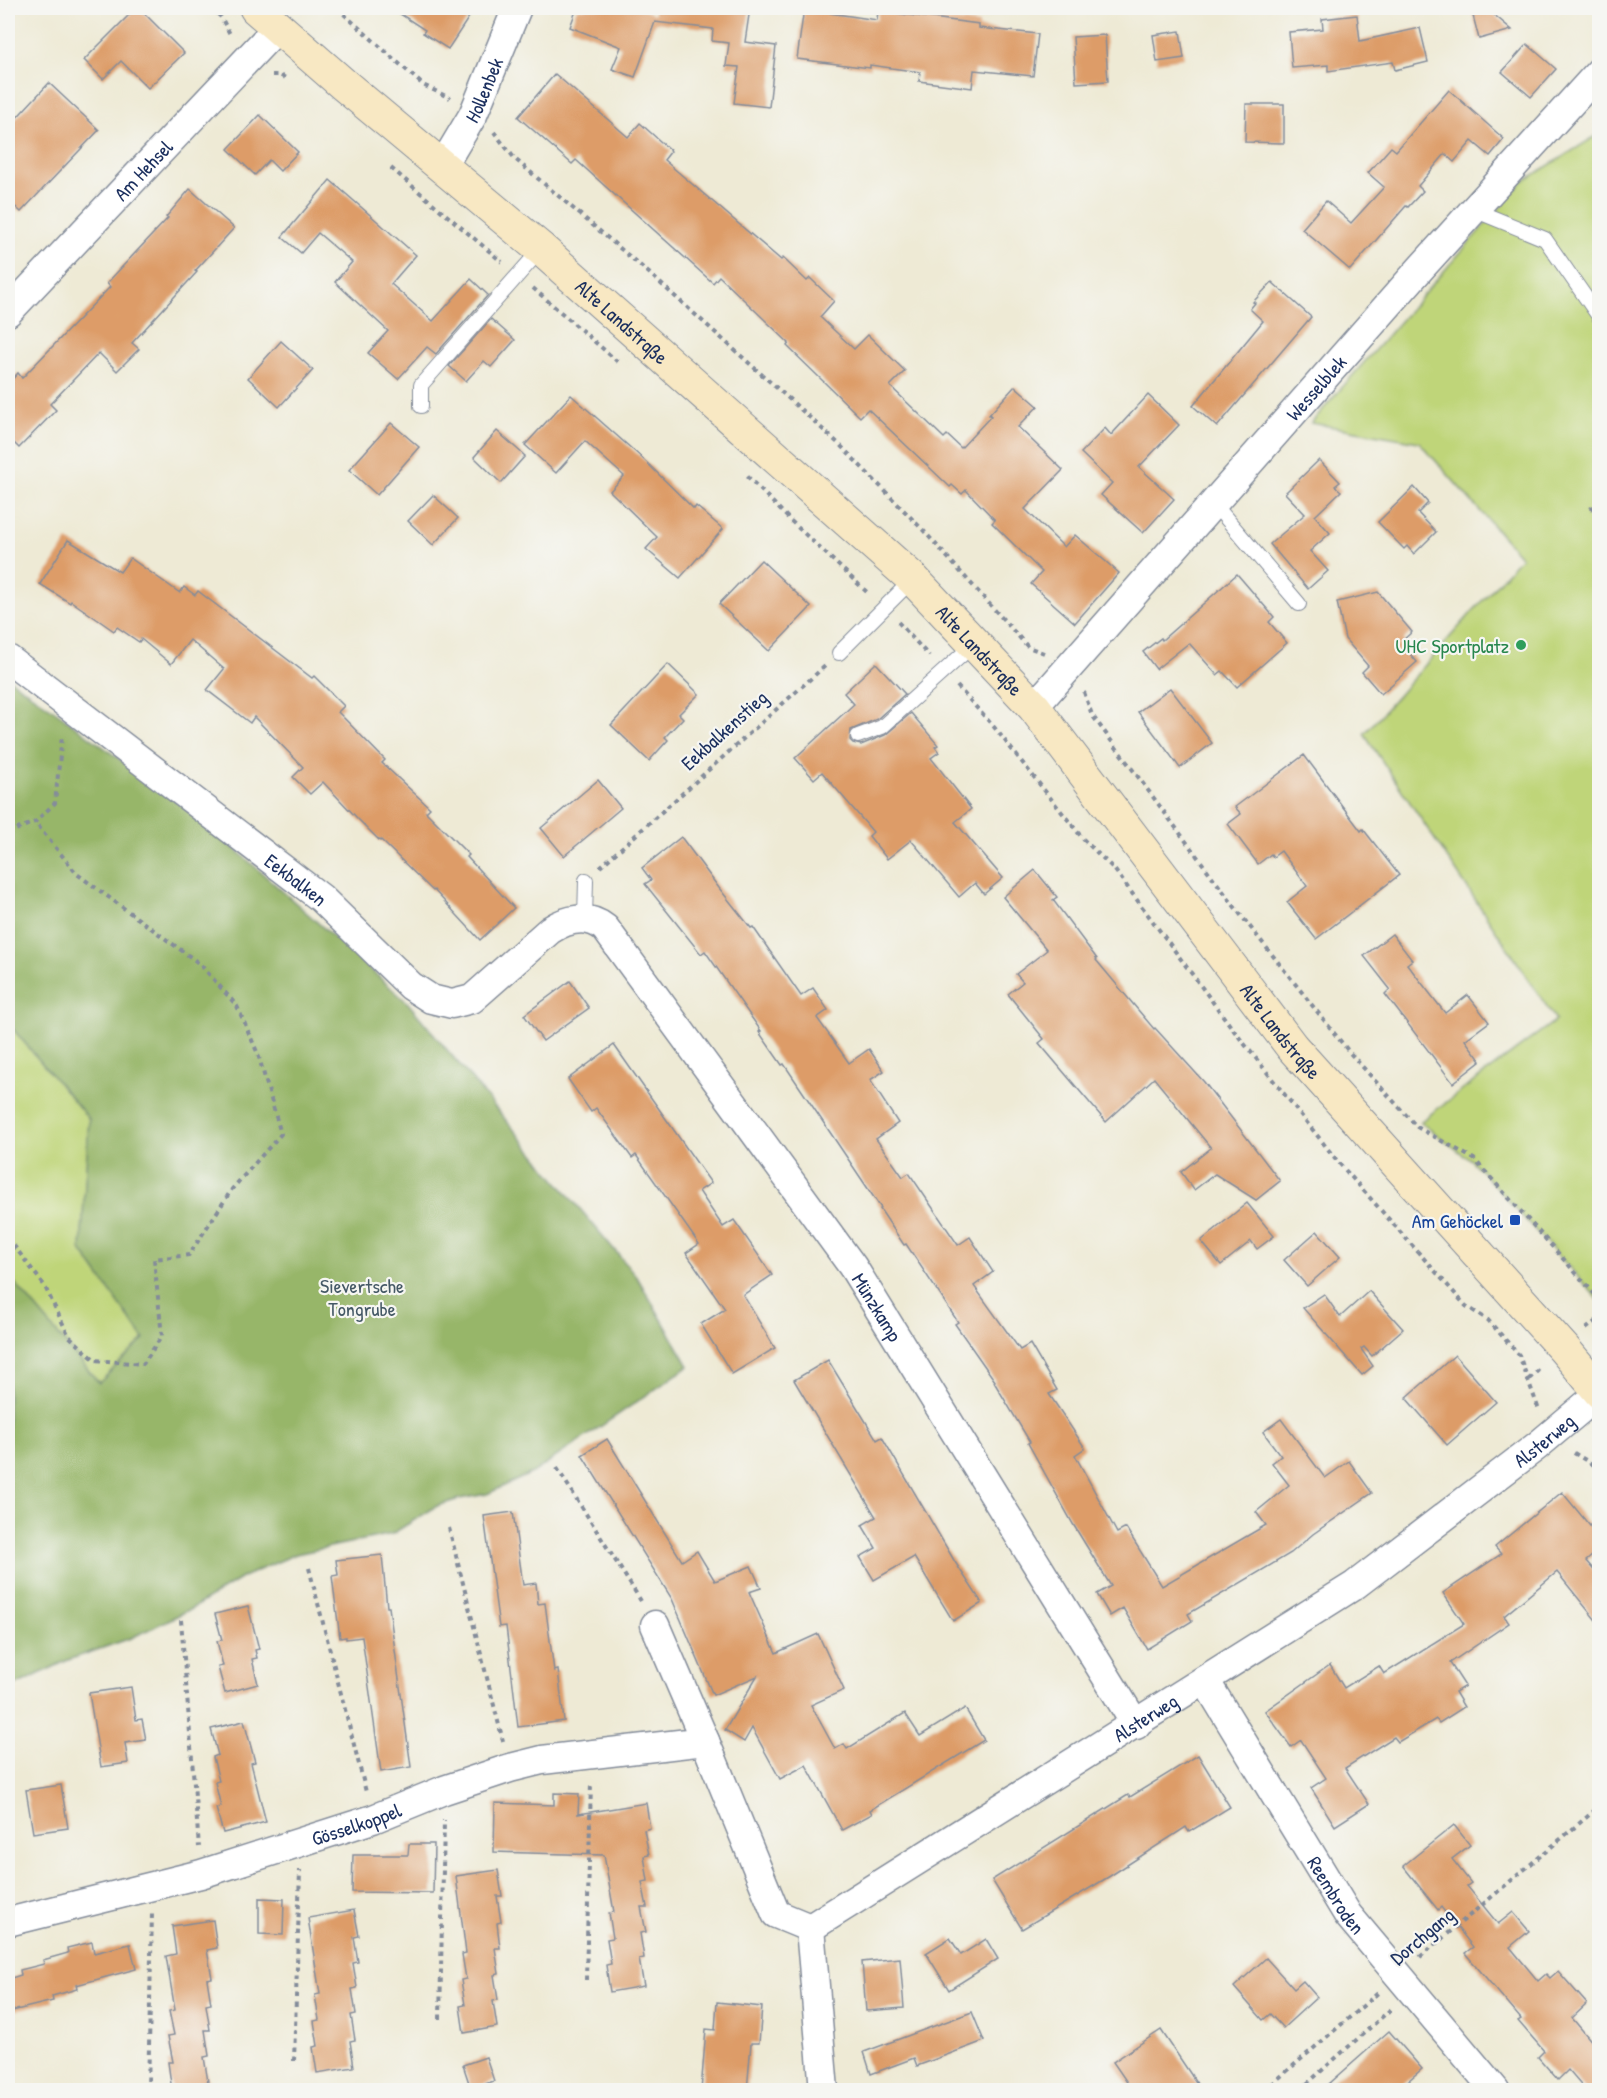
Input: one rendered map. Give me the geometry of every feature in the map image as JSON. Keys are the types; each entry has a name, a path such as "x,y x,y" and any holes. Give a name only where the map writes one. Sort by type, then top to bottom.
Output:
{"main road":[{"name":"Alte Landstraße","path":"266,18 541,249 913,579 1034,707 1292,1047 1564,1348 1599,1392"}],"street":[{"name":"Hollenbek","path":"442,167 473,115 517,8"},
{"name":"Am Hehsel","path":"8,312 266,18"},
{"name":"Wesselblek","path":"1034,707 1599,71"},
{"name":"Eekbalken","path":"8,659 321,898 411,986 438,1002 452,1004 472,999 550,930 568,921 585,919"},
{"name":"Münzkamp","path":"585,919 600,924 613,936 852,1267 1136,1725"},
{"name":"Alsterweg","path":"810,1928 1355,1586 1537,1446 1599,1392"},
{"path":"655,1625 776,1914 810,1928 824,2091"},
{"name":"Reembroden","path":"1205,1680 1348,1915 1495,2091"},
{"name":"Gösselkoppel","path":"8,1922 201,1874 373,1819 444,1790 510,1768 542,1760 705,1741"}],"lane":[{"path":"1474,210 1545,239 1599,318"},
{"path":"421,406 421,385 541,249"},
{"path":"1214,504 1299,604"},
{"path":"839,653 913,579"},
{"path":"858,736 882,727 974,644"},
{"path":"585,919 586,880"}],"path":[{"path":"211,8 228,28 234,46"},
{"path":"338,8 423,85 454,101"},
{"path":"270,75 279,75 290,80"},
{"path":"492,129 515,159 649,273 838,443 923,530 1028,647 1052,655"},
{"path":"385,162 621,364"},
{"path":"746,474 791,521 884,608 943,671 994,727 1084,840 1114,869 1235,1032 1339,1163 1466,1306 1488,1320 1519,1355 1535,1405 1543,1418"},
{"path":"1591,507 1599,520"},
{"name":"Eekbalkenstieg","path":"586,880 839,653"},
{"path":"1082,688 1092,715 1242,918 1350,1053 1417,1127 1474,1159 1599,1300"},
{"path":"8,833 36,822 55,803 63,722 73,709"},
{"path":"8,1238 44,1285 69,1336 96,1360 143,1364 162,1336 154,1259 189,1255 232,1189 281,1134 258,1054 237,1006 200,964 77,874 36,822"},
{"path":"1590,1326 1599,1318"},
{"path":"1528,1379 1537,1372"},
{"path":"1570,1450 1599,1468"},
{"path":"557,1468 655,1625"},
{"path":"449,1528 510,1768"},
{"path":"309,1568 373,1819"},
{"path":"181,1620 201,1874"},
{"path":"586,1980 592,1755"},
{"path":"440,2019 444,1790"},
{"name":"Dorchgang","path":"1265,2091 1404,1984 1599,1806"},
{"path":"294,2061 301,1842"},
{"path":"148,2091 153,1885"},
{"path":"1300,2091 1404,1984"}],"green space":[{"name":"UHC Sportplatz","path":"1599,134 1599,1300 1472,1161 1420,1122 1556,1020 1364,734 1521,557 1419,442 1311,423 1522,182"},
{"name":"Sievertsche Tongrube","path":"8,678 208,825 408,1003 637,1277 689,1366 534,1472 487,1494 437,1506 392,1534 296,1554 243,1577 191,1609 131,1638 68,1660 8,1689 8,1275 99,1383 144,1339 81,1250 89,1119 8,1023"},
{"path":"8,1023 89,1119 81,1250 144,1339 99,1383 8,1275"}],"building":[{"path":"136,8 139,8 184,53 148,88 121,61 103,79 84,60"},
{"path":"391,8 475,8 448,49 423,33 425,30"},
{"path":"577,8 639,8 654,14 654,8 750,8 745,42 776,46 769,107 734,103 739,67 726,66 729,43 712,41 713,29 655,22 635,77 612,69 621,47 570,27"},
{"path":"804,8 831,8 830,13 877,20 878,11 979,24 979,28 1038,34 1033,76 974,70 972,88 919,81 920,72 797,59"},
{"path":"1471,8 1486,8 1512,30 1479,39"},
{"path":"1357,15 1360,41 1420,28 1428,62 1395,70 1393,62 1328,71 1328,65 1292,68 1289,32 1323,29 1322,19"},
{"path":"1180,31 1184,58 1157,62 1153,35"},
{"path":"1105,35 1108,81 1076,83 1073,37"},
{"path":"1527,44 1556,69 1531,97 1502,72"},
{"path":"555,74 628,137 640,123 671,151 664,160 781,260 783,258 807,281 810,278 834,301 820,317 854,349 868,335 905,371 890,386 944,438 947,435 961,448 1015,386 1038,406 1018,427 1063,470 1025,509 1064,547 1075,535 1119,573 1075,623 1031,584 1042,572 992,523 995,520 966,490 962,494 952,485 950,487 868,409 860,417 787,346 789,343 719,276 713,283 576,160 572,164 518,117"},
{"path":"49,83 99,130 21,212 8,200 8,127"},
{"path":"1449,90 1504,139 1490,156 1472,141 1454,162 1445,154 1418,186 1423,191 1408,207 1406,206 1350,270 1302,229 1326,201 1351,223 1384,187 1368,173 1391,147 1396,151"},
{"path":"1246,104 1284,104 1284,143 1245,142"},
{"path":"260,115 298,152 280,171 269,160 255,175 228,149"},
{"path":"330,180 416,255 391,284 433,321 471,279 488,295 436,354 427,347 398,379 368,353 388,331 335,282 352,262 318,233 301,253 282,237"},
{"path":"190,189 234,228 132,343 139,349 117,371 99,353 50,404 56,410 19,448 8,437 8,384 18,373 22,378 110,287 107,283 168,218 166,217"},
{"path":"1272,282 1311,317 1217,427 1193,406 1263,321 1250,309 1255,303 1253,302"},
{"path":"491,319 515,340 491,367 484,361 466,381 449,366"},
{"path":"281,341 313,370 279,407 248,378"},
{"path":"571,395 642,458 694,509 696,506 723,529 680,578 646,549 657,537 610,491 624,476 585,441 556,473 525,445"},
{"path":"1148,395 1179,425 1139,467 1174,499 1143,533 1101,495 1112,483 1081,453 1105,428 1111,435"},
{"path":"391,423 419,447 377,495 349,470"},
{"path":"497,431 525,456 501,483 474,457"},
{"path":"1319,460 1340,482 1335,486 1341,491 1315,516 1330,533 1310,551 1328,571 1308,589 1270,544 1305,514 1285,493"},
{"path":"1414,487 1428,503 1418,513 1436,532 1414,554 1407,546 1404,549 1378,522"},
{"path":"433,495 458,518 433,545 408,521"},
{"path":"68,540 120,572 130,558 180,593 184,587 195,595 198,591 312,678 314,676 344,706 338,712 385,760 382,763 430,808 426,812 469,855 467,857 514,908 480,940 434,890 380,841 323,782 310,794 293,777 303,767 254,717 250,723 207,690 224,669 190,640 171,664 141,639 139,642 117,627 114,631 71,601 70,603 40,584"},
{"path":"761,560 811,607 769,651 719,604"},
{"path":"1237,574 1274,617 1269,622 1287,643 1237,687 1222,671 1217,675 1189,643 1156,669 1143,652 1161,638 1162,640"},
{"path":"1378,592 1412,632 1403,640 1406,644 1404,647 1417,662 1381,694 1362,672 1368,666 1345,639 1337,602"},
{"path":"876,663 905,694 877,719 851,730 850,740 861,745 885,735 911,713 938,745 935,747 939,752 931,758 971,809 955,822 1003,878 984,894 975,883 959,897 911,840 887,859 869,836 873,832 822,772 814,779 795,758 854,704 844,693"},
{"path":"668,664 699,694 679,714 683,718 665,737 668,740 649,761 611,725"},
{"path":"1170,688 1212,743 1180,768 1138,712"},
{"path":"1304,755 1361,831 1363,829 1399,875 1316,939 1287,902 1307,886 1281,851 1273,857 1271,854 1258,864 1228,824 1241,814 1235,807"},
{"path":"598,780 621,808 564,856 541,828"},
{"path":"681,837 751,928 753,927 801,996 813,988 828,1010 817,1018 849,1063 869,1049 884,1071 870,1080 898,1123 876,1139 903,1177 909,1173 958,1245 970,1237 993,1272 974,1286 1020,1350 1030,1344 1057,1390 1049,1394 1085,1448 1075,1455 1117,1533 1126,1528 1162,1586 1266,1525 1256,1512 1289,1485 1272,1463 1281,1456 1263,1432 1281,1419 1325,1478 1349,1461 1372,1493 1313,1534 1291,1553 1188,1614 1192,1621 1147,1649 1123,1608 1110,1616 1097,1594 1111,1586 1073,1524 995,1381 955,1324 958,1322 705,951 701,954 645,884 651,880 642,868"},
{"path":"1035,870 1057,897 1053,900 1096,960 1154,1029 1204,1082 1280,1181 1256,1200 1215,1174 1194,1190 1181,1172 1211,1148 1154,1078 1106,1122 1039,1043 1044,1039 1008,994 1023,982 1016,974 1047,950 1003,897"},
{"path":"1392,934 1412,960 1407,964 1445,1013 1468,995 1489,1022 1465,1040 1481,1061 1453,1083 1385,994 1390,989 1364,956"},
{"path":"570,981 589,1008 543,1041 524,1015"},
{"path":"614,1045 711,1183 699,1191 723,1227 734,1220 772,1275 743,1295 775,1348 732,1374 701,1324 725,1309 686,1253 699,1244 636,1155 632,1158 596,1108 591,1112 568,1079"},
{"path":"1247,1203 1274,1236 1257,1249 1251,1241 1221,1265 1201,1241"},
{"path":"1317,1231 1340,1257 1307,1286 1284,1260"},
{"path":"1369,1291 1403,1329 1372,1356 1364,1347 1361,1349 1373,1366 1362,1375 1303,1308 1324,1294 1340,1317"},
{"path":"1455,1355 1496,1402 1447,1445 1406,1398"},
{"path":"828,1360 877,1440 882,1437 955,1562 982,1603 953,1621 914,1557 874,1580 860,1557 876,1548 862,1525 876,1517 794,1380"},
{"path":"607,1439 682,1561 697,1551 715,1581 751,1566 761,1588 749,1592 776,1653 818,1634 844,1690 811,1705 835,1749 844,1744 847,1749 905,1713 920,1736 965,1708 984,1740 870,1810 872,1814 842,1830 806,1765 780,1779 752,1728 744,1742 725,1730 757,1676 713,1695 672,1599 582,1455"},
{"path":"1562,1492 1599,1537 1599,1550 1586,1561 1599,1576 1599,1624 1557,1572 1504,1616 1509,1623 1450,1663 1465,1686 1455,1692 1464,1707 1439,1723 1436,1719 1398,1742 1394,1737 1345,1768 1369,1804 1335,1826 1311,1788 1326,1778 1301,1740 1291,1747 1265,1711 1330,1665 1344,1688 1379,1666 1384,1674 1464,1624 1443,1593 1501,1554 1495,1547"},
{"path":"513,1512 523,1585 536,1583 538,1604 545,1603 554,1671 558,1670 564,1721 518,1727 506,1626 499,1627 484,1516"},
{"path":"382,1555 387,1607 389,1607 411,1767 381,1772 362,1637 340,1638 332,1576 338,1575 336,1560"},
{"path":"248,1606 259,1649 255,1650 257,1658 252,1659 258,1684 225,1693 218,1667 223,1666 217,1641 222,1640 215,1614"},
{"path":"131,1687 136,1720 142,1719 146,1740 125,1743 128,1763 101,1767 89,1693"},
{"path":"244,1721 255,1762 251,1763 266,1822 223,1833 216,1808 221,1807 215,1782 219,1781 213,1757 218,1755 211,1729"},
{"path":"1198,1755 1230,1807 1189,1832 1186,1827 1022,1929 992,1880 1128,1795 1130,1797"},
{"path":"61,1785 68,1828 33,1833 26,1790"},
{"path":"554,1793 579,1794 578,1814 646,1803 650,1828 644,1830 649,1855 644,1856 648,1881 642,1882 647,1907 641,1907 646,1932 640,1933 644,1958 639,1959 644,1986 610,1992 606,1965 611,1964 607,1939 613,1938 609,1913 614,1912 604,1855 494,1852 495,1803 554,1805"},
{"path":"1454,1825 1470,1845 1452,1859 1471,1883 1467,1886 1498,1924 1513,1912 1529,1931 1510,1947 1538,1981 1546,1974 1550,1978 1558,1971 1587,2004 1572,2018 1599,2050 1599,2091 1586,2091 1568,2070 1558,2080 1538,2057 1544,2051 1518,2021 1521,2019 1465,1953 1473,1947 1441,1907 1438,1910 1403,1866"},
{"path":"409,1844 434,1844 433,1893 352,1892 353,1855 408,1855"},
{"path":"498,1870 502,1896 497,1896 501,1922 497,1923 500,1948 495,1948 499,1974 494,1975 498,2000 493,2001 497,2027 464,2033 460,2006 465,2005 461,1980 466,1979 462,1954 466,1953 456,1876"},
{"path":"259,1898 284,1899 283,1935 259,1934"},
{"path":"354,1910 359,1936 354,1937 358,1962 353,1963 357,1988 352,1989 356,2014 351,2015 355,2040 350,2041 354,2067 317,2073 313,2047 318,2046 314,2021 319,2020 315,1995 320,1994 308,1918"},
{"path":"213,1920 217,1948 207,1950 212,1978 207,1979 211,2004 206,2005 210,2030 205,2030 209,2056 204,2057 208,2082 203,2083 204,2091 172,2091 168,2062 173,2062 168,2036 174,2035 169,2011 175,2010 166,1956 176,1954 172,1926"},
{"path":"950,1938 961,1955 986,1939 998,1959 949,1990 926,1953"},
{"path":"92,1942 94,1953 130,1944 136,1969 76,1985 77,1989 52,1996 53,2001 8,2012 8,1979 21,1975 20,1970 44,1964 43,1960 68,1953 67,1948"},
{"path":"900,1958 904,2008 866,2011 862,1962"},
{"path":"1266,1958 1294,1989 1303,1981 1317,1997 1283,2028 1270,2014 1263,2020 1234,1987"},
{"path":"717,2002 762,2007 759,2043 751,2043 747,2091 701,2091 706,2029 715,2030"},
{"path":"972,2012 984,2041 917,2066 914,2058 871,2074 864,2052"},
{"path":"1161,2030 1202,2091 1133,2091 1113,2062"},
{"path":"1389,2031 1422,2069 1396,2091 1321,2091"},
{"path":"486,2057 494,2081 471,2089 463,2065"}],"place":[{"name":"UHC Sportplatz","path":"1521,645"},
{"name":"Am Gehöckel","path":"1515,1220"}]}
